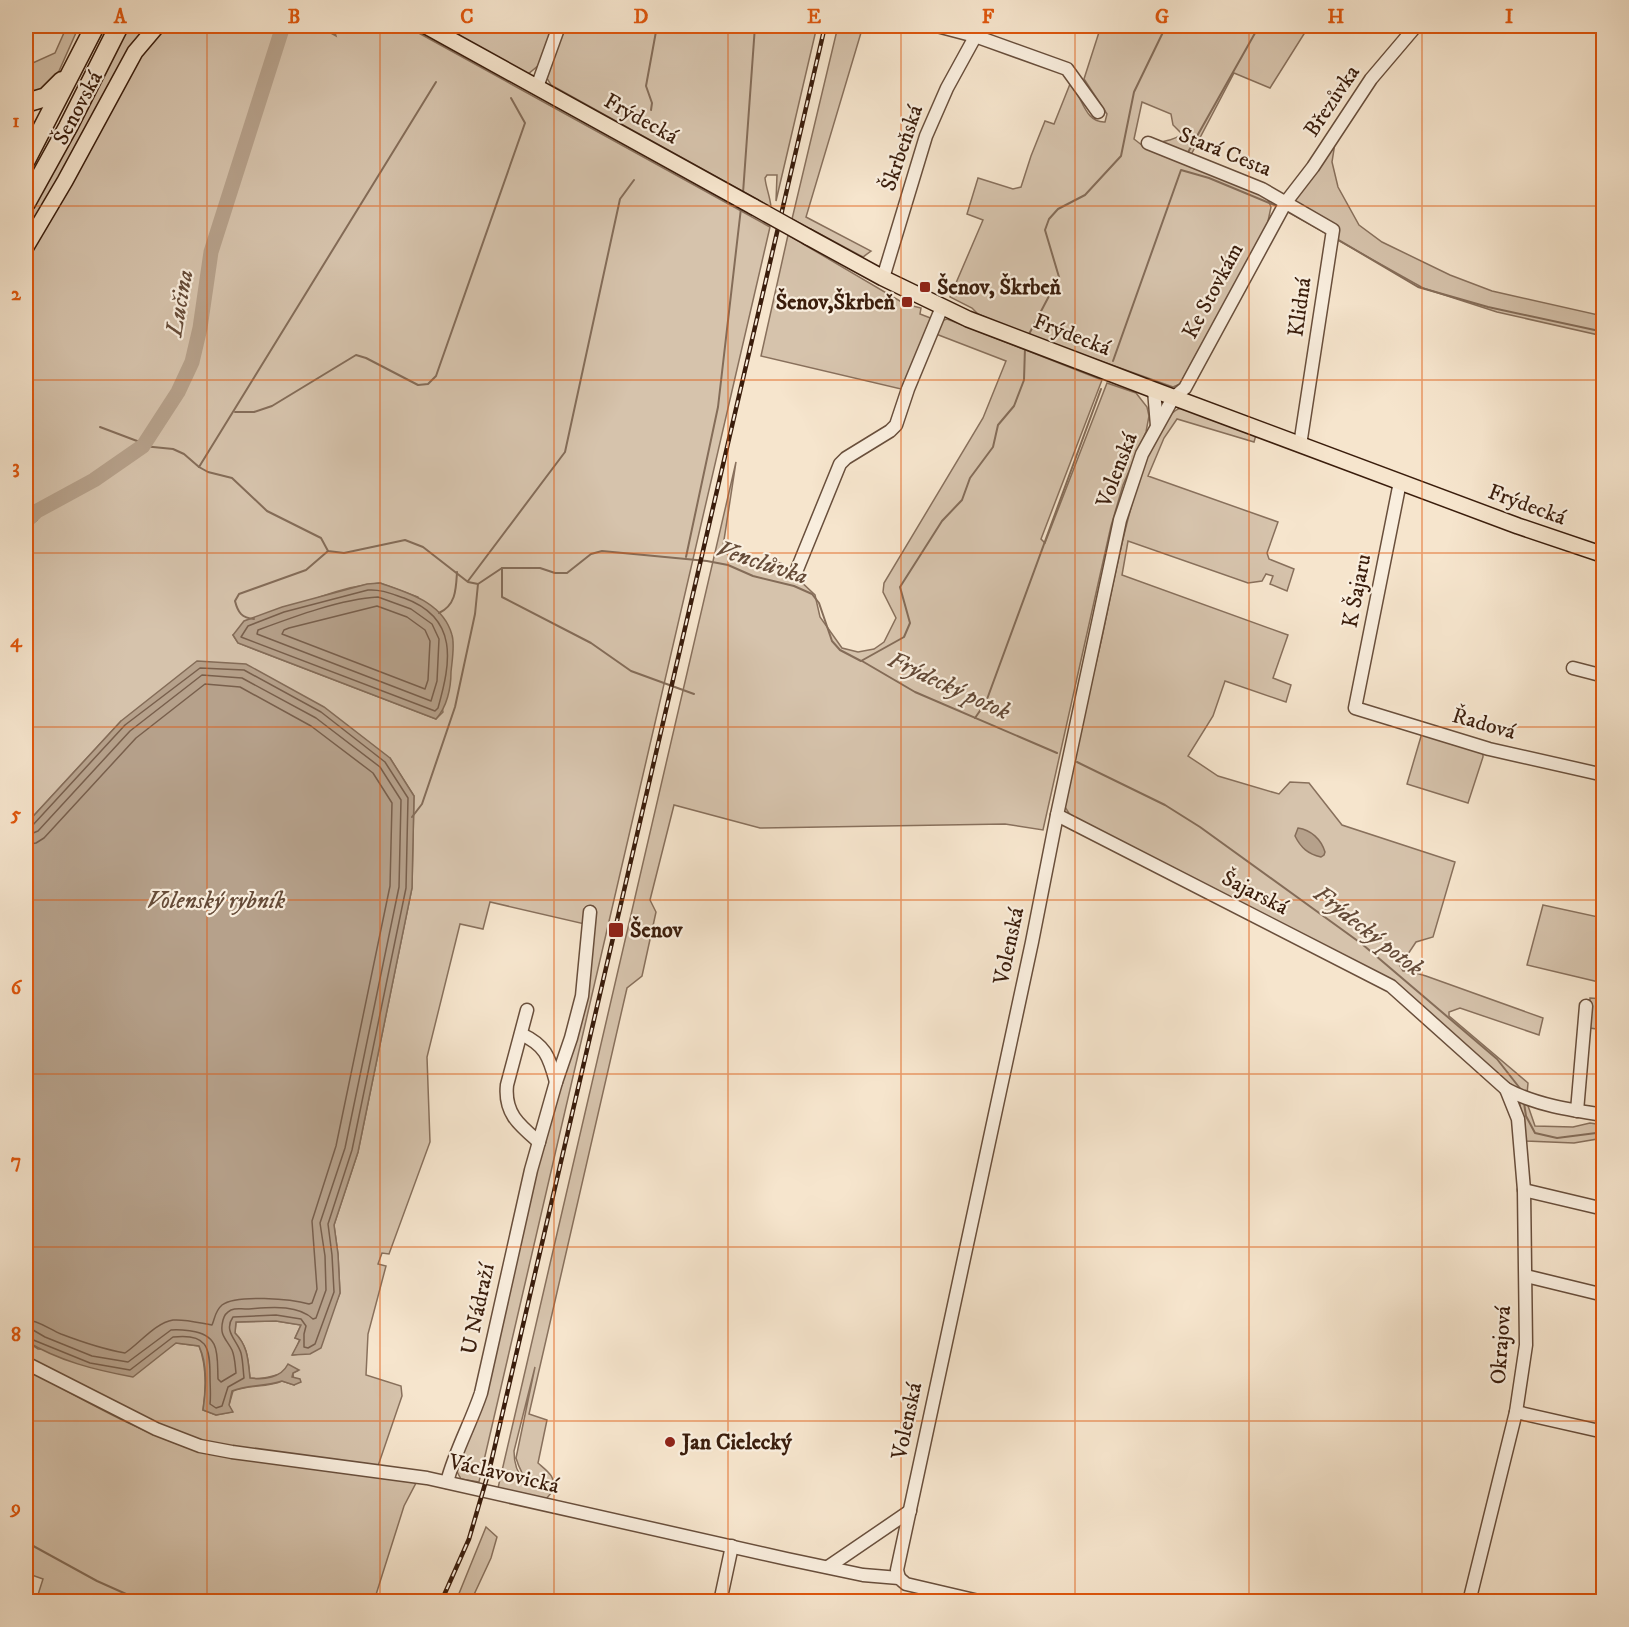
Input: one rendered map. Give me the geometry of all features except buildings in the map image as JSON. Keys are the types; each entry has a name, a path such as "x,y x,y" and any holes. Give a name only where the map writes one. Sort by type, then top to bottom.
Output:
{"highway":[{"path":"26,203 68,127 119,26"},
{"path":"26,103 38,100 53,91 63,79 76,53 91,34"},
{"path":"26,160 91,34"}],"main road":[{"name":"Šenovská","path":"26,247 130,60 157,26"},
{"name":"Frýdecká","path":"426,26 883,278 942,307 1010,336 1173,398 1604,555"}],"street":[{"path":"537,87 559,26"},
{"path":"937,26 978,31 1067,69 1098,112"},
{"name":"Březůvka","path":"1286,202 1371,79 1416,26"},
{"name":"Škrbeňská","path":"883,278 926,135 943,95 978,31"},
{"name":"Stará Cesta","path":"1148,143 1262,189 1286,202"},
{"name":"Ke Stovkám","path":"1173,398 1185,388 1286,202"},
{"name":"Klidná","path":"1286,202 1332,230 1300,445"},
{"path":"796,572 840,464 896,425 908,389 942,307"},
{"path":"1154,390 1157,426"},
{"name":"Volenská","path":"899,1578 897,1570 950,1315 1032,942 1120,520 1142,454 1173,398"},
{"name":"K Šajaru","path":"1355,708 1400,482"},
{"path":"1572,668 1604,676"},
{"name":"Řadová","path":"1355,708 1489,749 1604,775"},
{"name":"Šajarská","path":"1057,815 1391,986 1506,1089 1542,1104 1604,1115"},
{"name":"U Nádraží","path":"447,1482 452,1462 481,1393 531,1170 556,1082 572,1038 582,996 590,912"},
{"path":"1577,1111 1586,1006"},
{"path":"526,1010 505,1098 509,1110 521,1127 539,1142"},
{"path":"520,1034 540,1045 552,1066 556,1082"},
{"name":"Okrajová","path":"1469,1602 1516,1412 1526,1345 1524,1190 1518,1119 1506,1089"},
{"path":"1524,1190 1604,1209"},
{"path":"1526,1276 1604,1295"},
{"name":"Václavovická","path":"26,1363 156,1429 200,1446 427,1478 863,1575 899,1578 906,1584 955,1598 983,1602"},
{"path":"1516,1412 1604,1432"},
{"path":"828,1567 910,1511"},
{"path":"720,1602 732,1546"}],"shaded area":[{"path":"67,26 79,26 55,80 35,94 26,92 26,66 55,53"},
{"path":"126,26 151,26 26,239 26,216 47,182"},
{"path":"164,26 329,26 329,32 336,36 333,26 406,26 770,227 479,1482 461,1479 455,1468 483,1400 531,1178 578,1020 585,924 490,902 483,929 460,924 427,1057 430,1142 389,1254 382,1253 378,1264 386,1266 368,1334 366,1375 401,1386 402,1396 378,1466 219,1446 162,1427 26,1358 26,1341 38,1349 161,1353 176,1343 199,1346 205,1378 203,1410 216,1415 232,1412 229,1405 233,1391 282,1381 294,1385 293,1373 299,1370 257,1379 250,1378 245,1348 235,1333 236,1322 276,1321 301,1325 295,1338 300,1339 293,1355 299,1354 331,1315 340,1293 334,1225 358,1152 412,888 414,796 390,758 121,721 26,824 26,529 37,520 31,511 26,516 26,257 135,62","holes":["380,583 418,597 443,712 436,719 238,643 233,635 323,596 361,586"]},
{"path":"442,26 556,26 539,65 528,74"},
{"path":"563,26 817,26 776,201 777,175 767,175 765,178 771,207 551,85 545,75"},
{"path":"838,26 863,26 806,217 871,251 863,257 792,219"},
{"path":"1101,26 1309,26 1270,88 1234,73 1192,153 1203,169 1267,197 1271,207 1267,226 1180,384 1173,387 1025,334 978,314 972,308 950,297 983,220 967,214 978,178 1013,189 1021,187 1045,121 1054,124 1070,84 1088,114 1098,121 1105,122 1107,114 1084,79","holes":["1142,102 1171,114 1173,125 1182,134 1173,139 1143,146 1134,139"]},
{"path":"1335,143 1332,162 1338,187 1359,225 1382,242 1450,275 1492,291 1603,316 1603,336 1497,312 1423,288 1286,211"},
{"path":"788,235 905,304 921,308 920,314 933,319 907,384 901,389 761,356"},
{"path":"947,319 1102,380 1041,539 1045,543 1107,383 1136,393 1147,407 1149,416 1146,432 1123,485 1111,526 1043,830 1005,824 760,828 674,805 650,900 656,912 642,976 627,988 529,1414 547,1420 538,1463 554,1481 553,1490 528,1481 516,1458 535,1367 514,1451 515,1461 524,1480 536,1487 552,1492 546,1499 498,1488 736,462 722,553 781,563 815,595 820,617 842,648 858,652 874,649 884,642 896,618 883,592 884,583 983,418 1006,361 936,334 941,321"},
{"path":"1181,408 1256,435 1254,442 1177,419 1164,438 1148,476 1278,522 1267,553 1269,559 1294,569 1287,591 1270,584 1273,576 1266,574 1262,581 1248,583 1128,541 1122,575 1288,635 1273,678 1291,685 1286,702 1225,681 1213,716 1188,756 1218,776 1279,794 1290,782 1309,783 1342,825 1455,862 1433,937 1416,942 1400,966 1403,971 1426,976 1543,1018 1539,1035 1460,1008 1449,1012 1449,1016 1528,1083 1527,1094 1508,1085 1392,983 1072,818 1065,807 1130,512 1153,443 1166,419"},
{"path":"1422,733 1483,752 1468,803 1407,784"},
{"path":"1543,905 1603,918 1603,983 1527,965"},
{"path":"1590,998 1603,999 1603,1030 1590,1028"},
{"path":"1519,1099 1526,1100 1535,1126 1573,1127 1590,1123 1603,1125 1603,1138 1574,1143 1526,1141"},
{"path":"26,1369 133,1425 201,1452 417,1481 404,1506 374,1601 104,1602 93,1598 91,1601 36,1601 43,1579 26,1573"},
{"path":"486,1527 497,1537 491,1558 471,1601 456,1601"}],"water":[{"path":"380,583 413,595 433,607 441,614 452,635 453,653 448,697 436,719 238,643 233,635 244,621 282,607 367,584"},
{"name":"Volenský rybník","path":"197,661 246,664 324,707 390,758 414,796 412,888 358,1152 334,1225 340,1293 321,1348 310,1354 292,1355 300,1340 295,1338 301,1325 276,1321 236,1322 235,1333 245,1348 250,1378 272,1377 285,1369 288,1364 299,1370 293,1373 292,1377 300,1379 301,1382 294,1385 282,1381 232,1391 229,1405 233,1412 216,1415 203,1410 205,1369 199,1346 176,1343 133,1377 78,1364 26,1341 26,824 121,721"},
{"path":"1298,828 1311,833 1318,839 1325,852 1324,855 1316,856 1302,847 1295,836"}],"waterway":[{"name":"Lučina","path":"26,521 37,511 94,480 143,446 178,392 192,362 200,328 211,252 283,26"},
{"path":"651,110 652,103 646,86 657,26"},
{"path":"743,193 755,26"},
{"name":"Venclůvka","path":"1028,336 1059,277 1045,230 1049,219 1058,209 1085,195 1121,156 1134,92 1166,26"},
{"path":"1187,154 1259,26"},
{"path":"199,467 436,82"},
{"path":"235,412 254,412 272,406 356,355 418,385 428,384 436,376 525,123 511,98"},
{"path":"1113,361 1181,170 1209,178 1279,207"},
{"path":"468,581 565,452 620,199 634,180"},
{"path":"686,557 718,407 741,208"},
{"path":"1287,211 1314,226"},
{"path":"1337,239 1418,287 1488,307 1604,332"},
{"name":"Venclůvka","path":"143,446 173,449 184,454 208,472 232,478 267,511 321,538 328,551 344,553 405,540 423,547 468,582 478,584 502,568 540,568 555,573 567,573 591,554 602,551 728,565 753,576 794,586 812,594 819,603 832,641 840,650 861,661 904,637 910,623 900,587 942,521 962,500 970,478 993,447 998,425 1014,406 1024,380 1025,347"},
{"path":"975,718 986,702 1101,389"},
{"path":"100,427 145,444"},
{"path":"254,619 239,612 235,601 239,594 306,570 328,551"},
{"path":"502,568 502,597 591,643 631,671 694,694"},
{"path":"439,613 445,610 452,601 457,572"},
{"path":"412,817 422,804 455,707 475,614 478,584"},
{"name":"Frýdecký potok","path":"862,661 915,692 1057,753"},
{"name":"Frýdecký potok","path":"1077,762 1165,805 1200,827 1362,944 1497,1059 1522,1091"},
{"name":"Frýdecký potok","path":"1524,1103 1526,1116 1535,1133 1557,1138 1604,1132"},
{"path":"26,1542 97,1581 144,1602"}],"railway":[{"path":"441,1602 469,1539 490,1467 825,26"}],"place":[{"name":"Šenov, Škrbeň","path":"925,287"},
{"name":"Šenov,Škrbeň","path":"907,302"},
{"name":"Šenov","path":"616,930"},
{"name":"Jan Cielecký","path":"670,1442"}]}
